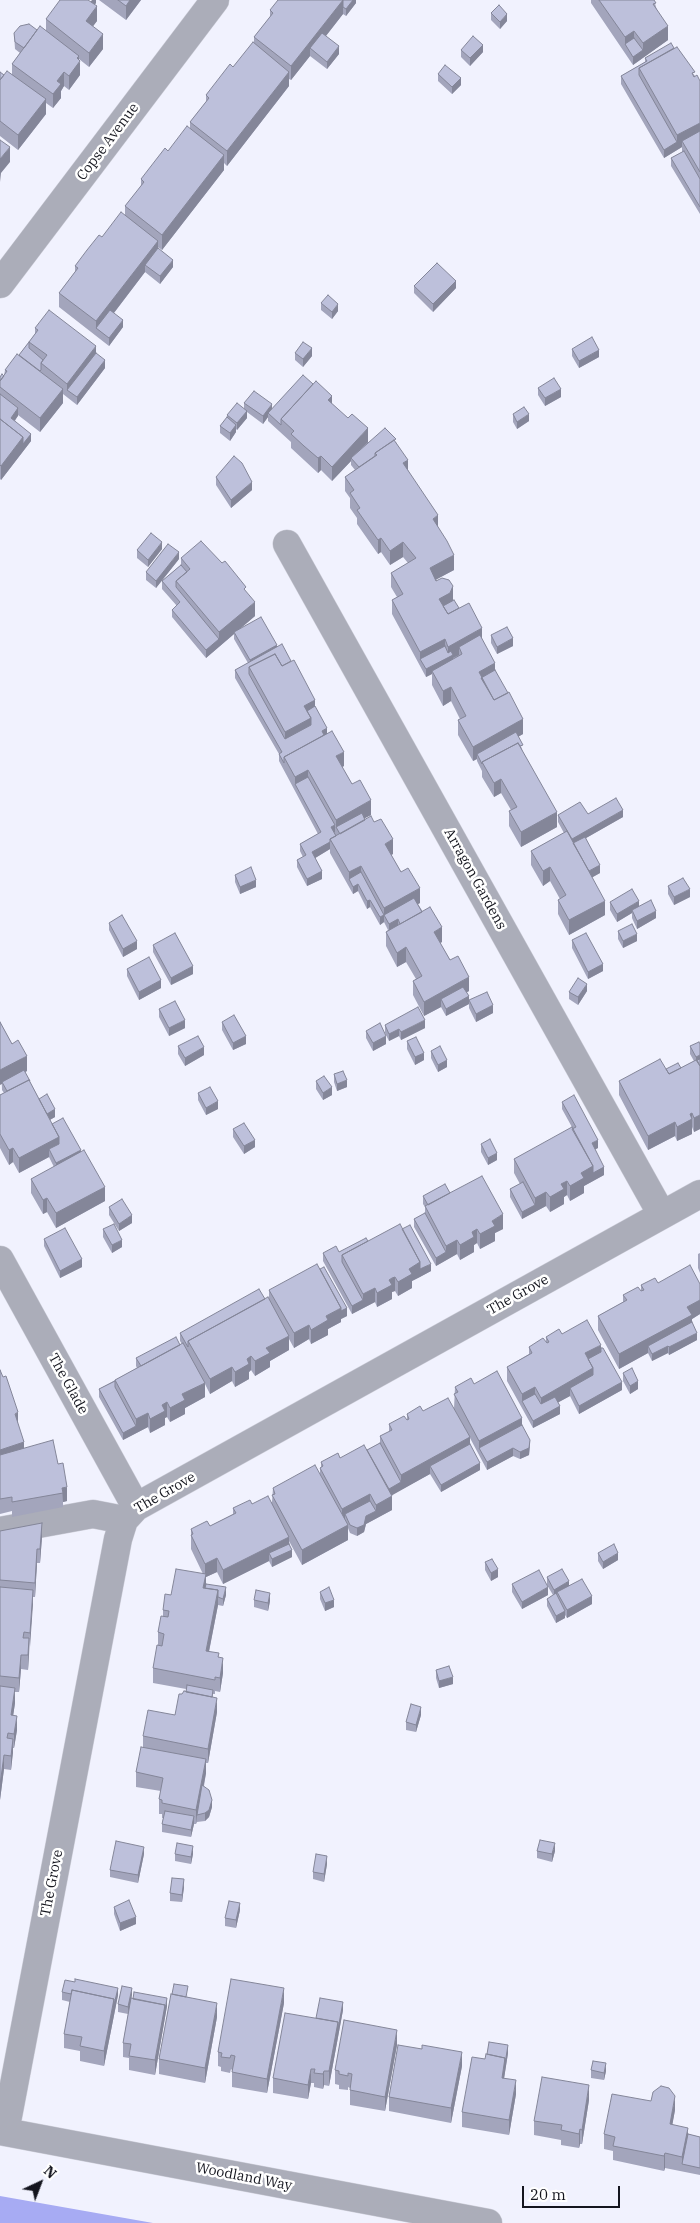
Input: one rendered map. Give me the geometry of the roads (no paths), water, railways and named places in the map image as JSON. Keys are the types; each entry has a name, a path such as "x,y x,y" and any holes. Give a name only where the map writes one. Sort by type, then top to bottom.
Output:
{"street":[{"name":"Copse Avenue","path":"0,284 215,0"},
{"name":"Arragon Gardens","path":"287,544 662,1215"},
{"name":"The Grove","path":"3,2131 118,1539 130,1513 700,1194"},
{"name":"The Glade","path":"0,1260 130,1513"},
{"path":"0,1531 93,1514 130,1513"},
{"name":"Woodland Way","path":"3,2131 488,2223"}]}
